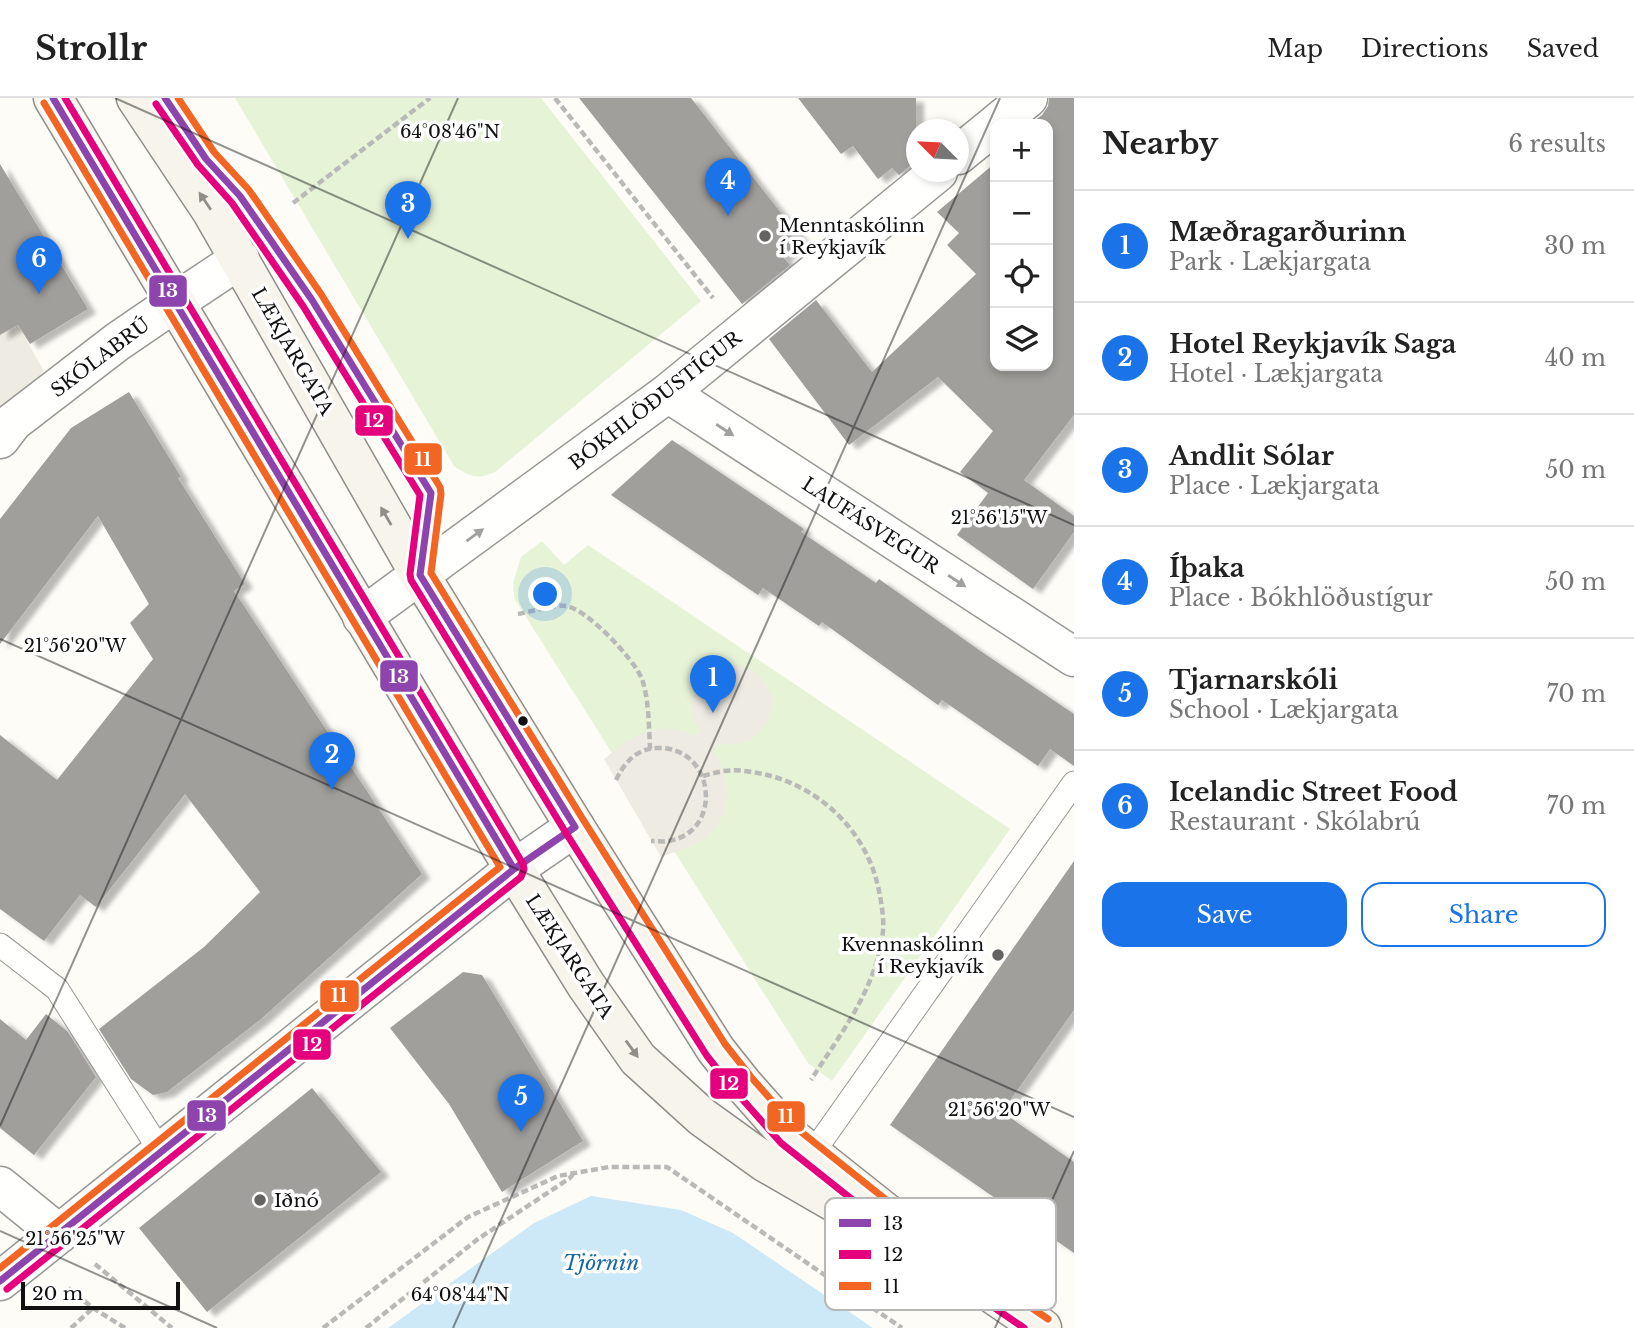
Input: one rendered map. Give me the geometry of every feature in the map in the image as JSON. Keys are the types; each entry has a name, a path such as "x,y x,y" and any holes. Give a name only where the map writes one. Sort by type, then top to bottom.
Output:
{"main road":[{"name":"LÆKJARGATA","path":"53,98 362,617 586,985 638,1059 702,1117 789,1151"},
{"name":"LÆKJARGATA","path":"136,98 212,212 420,575 575,827 716,1050 789,1151"},
{"path":"789,1151 856,1198"},
{"path":"1016,1310 1042,1328"}],"street":[{"path":"1003,119 1028,98"},
{"path":"969,146 990,130"},
{"name":"BÓKHLÖÐUSTÍGUR","path":"362,617 668,393 927,182"},
{"name":"SKÓLABRÚ","path":"4,424 117,342 240,259"},
{"name":"LAUFÁSVEGUR","path":"668,393 1074,657"},
{"path":"14,1270 514,869 575,827"},
{"path":"0,1186 59,1234"}],"lane":[{"path":"164,98 206,159 240,196 312,300 431,493 420,575"},
{"path":"789,1151 1074,783"},
{"path":"0,945 57,989 161,1152"}],"path":[{"path":"288,207 430,98"},
{"path":"555,98 708,292"},
{"path":"518,614 565,606 581,611 605,632 634,665 641,679 650,749"},
{"path":"616,780 624,765 636,755 650,749 666,748 682,753 694,763 703,776 707,792 705,809 697,824 684,835 669,841 651,841"},
{"path":"703,776 724,771 761,774 798,786 815,796 831,807 856,836 877,879 883,935 877,963 867,990 809,1084"},
{"path":"323,1328 468,1217 558,1175 609,1167 667,1167 825,1275"},
{"path":"366,1328 478,1239 574,1173"},
{"path":"59,1234 172,1328"},
{"path":"14,1270 93,1307 125,1328"},
{"path":"71,1328 93,1307"},
{"path":"876,1310 902,1328"}],"green space":[{"path":"235,98 541,98 701,301 495,472 478,477 469,475 454,466"},
{"path":"542,541 564,565 588,545 1010,829 832,1081 808,1063 514,598 513,583 521,557"}],"shaded area":[{"path":"18,325 44,371 0,415 0,335"},
{"path":"738,665 749,669 765,683 771,696 768,721 762,730 746,742 728,745 718,743 713,750 726,782 724,812 708,836 694,845 661,857 604,759 627,741 657,729 684,731 694,736 701,730 694,721 692,708 692,696 698,683 713,670"}],"water":[{"name":"Tjörnin","path":"591,1196 681,1210 733,1233 825,1295 825,1310 846,1310 873,1328 388,1328 534,1223"}],"building":[{"path":"579,98 691,98 803,241 783,257 790,265 742,304"},
{"path":"798,98 916,98 916,119 906,119 906,169 899,175 892,168 878,179 853,146 841,154"},
{"path":"1049,98 1074,98 1074,415 1024,480 1074,516 1074,532 1033,589 957,535 988,493 960,472 993,431 938,377 849,445 769,339 816,300 872,372 976,274 947,245 959,233 937,212 990,167 990,371 1053,371 1053,119 1037,119 1048,106"},
{"path":"0,164 88,309 30,344 18,325 0,335"},
{"path":"129,392 181,477 178,478 245,584 234,591 422,874 260,1020 167,1092 153,1095 131,1079 99,1029 204,947 260,892 185,794 96,907 80,895 44,941 0,909 0,735 57,780 153,659 130,623 149,604 98,516 0,644 0,519 71,428"},
{"path":"672,440 804,529 801,532 876,583 879,579 1074,714 1074,766 1050,749 1038,766 942,700 938,705 822,622 819,626 763,588 758,595 611,495"},
{"path":"1074,861 1074,1010 1002,1112 1074,1162 1074,1253 1056,1240 1056,1198 995,1198 890,1125"},
{"path":"463,972 482,975 583,1141 502,1192 449,1104 390,1028"},
{"path":"46,1014 68,1032 96,1077 34,1155 0,1128 0,1019 26,1040"},
{"name":"Iðnó","path":"312,1088 381,1172 207,1312 139,1228"}],"transit line":[{"name":"13","path":"53,98 514,869"},
{"name":"12","path":"7,1289 521,877 524,869 65,98"},
{"name":"13","path":"0,1281 514,869 575,827 420,575 431,493 312,300 240,196 206,159 165,98"},
{"name":"11","path":"178,98 214,152 249,190 321,294 440,487 431,573 725,1044 795,1127 884,1198"},
{"name":"11","path":"0,1268 500,867 44,103"},
{"name":"12","path":"156,104 198,165 232,203 303,306 420,495 411,580 707,1056 781,1143 850,1198"},
{"name":"12","path":"998,1310 1024,1328"},
{"name":"11","path":"1035,1310 1048,1319"}],"place":[{"name":"Íþaka","path":"728,216"},
{"name":"Menntaskólinn í Reykjavík","path":"765,236"},
{"name":"Andlit Sólar","path":"408,239"},
{"name":"Icelandic Street Food","path":"39,294"},
{"name":"Mæðragarðurinn","path":"713,713"},
{"name":"Hotel Reykjavík Saga","path":"332,790"},
{"name":"Kvennaskólinn í Reykjavík","path":"998,955"},
{"name":"Tjarnarskóli","path":"521,1132"},
{"name":"Iðnó","path":"260,1200"}]}
